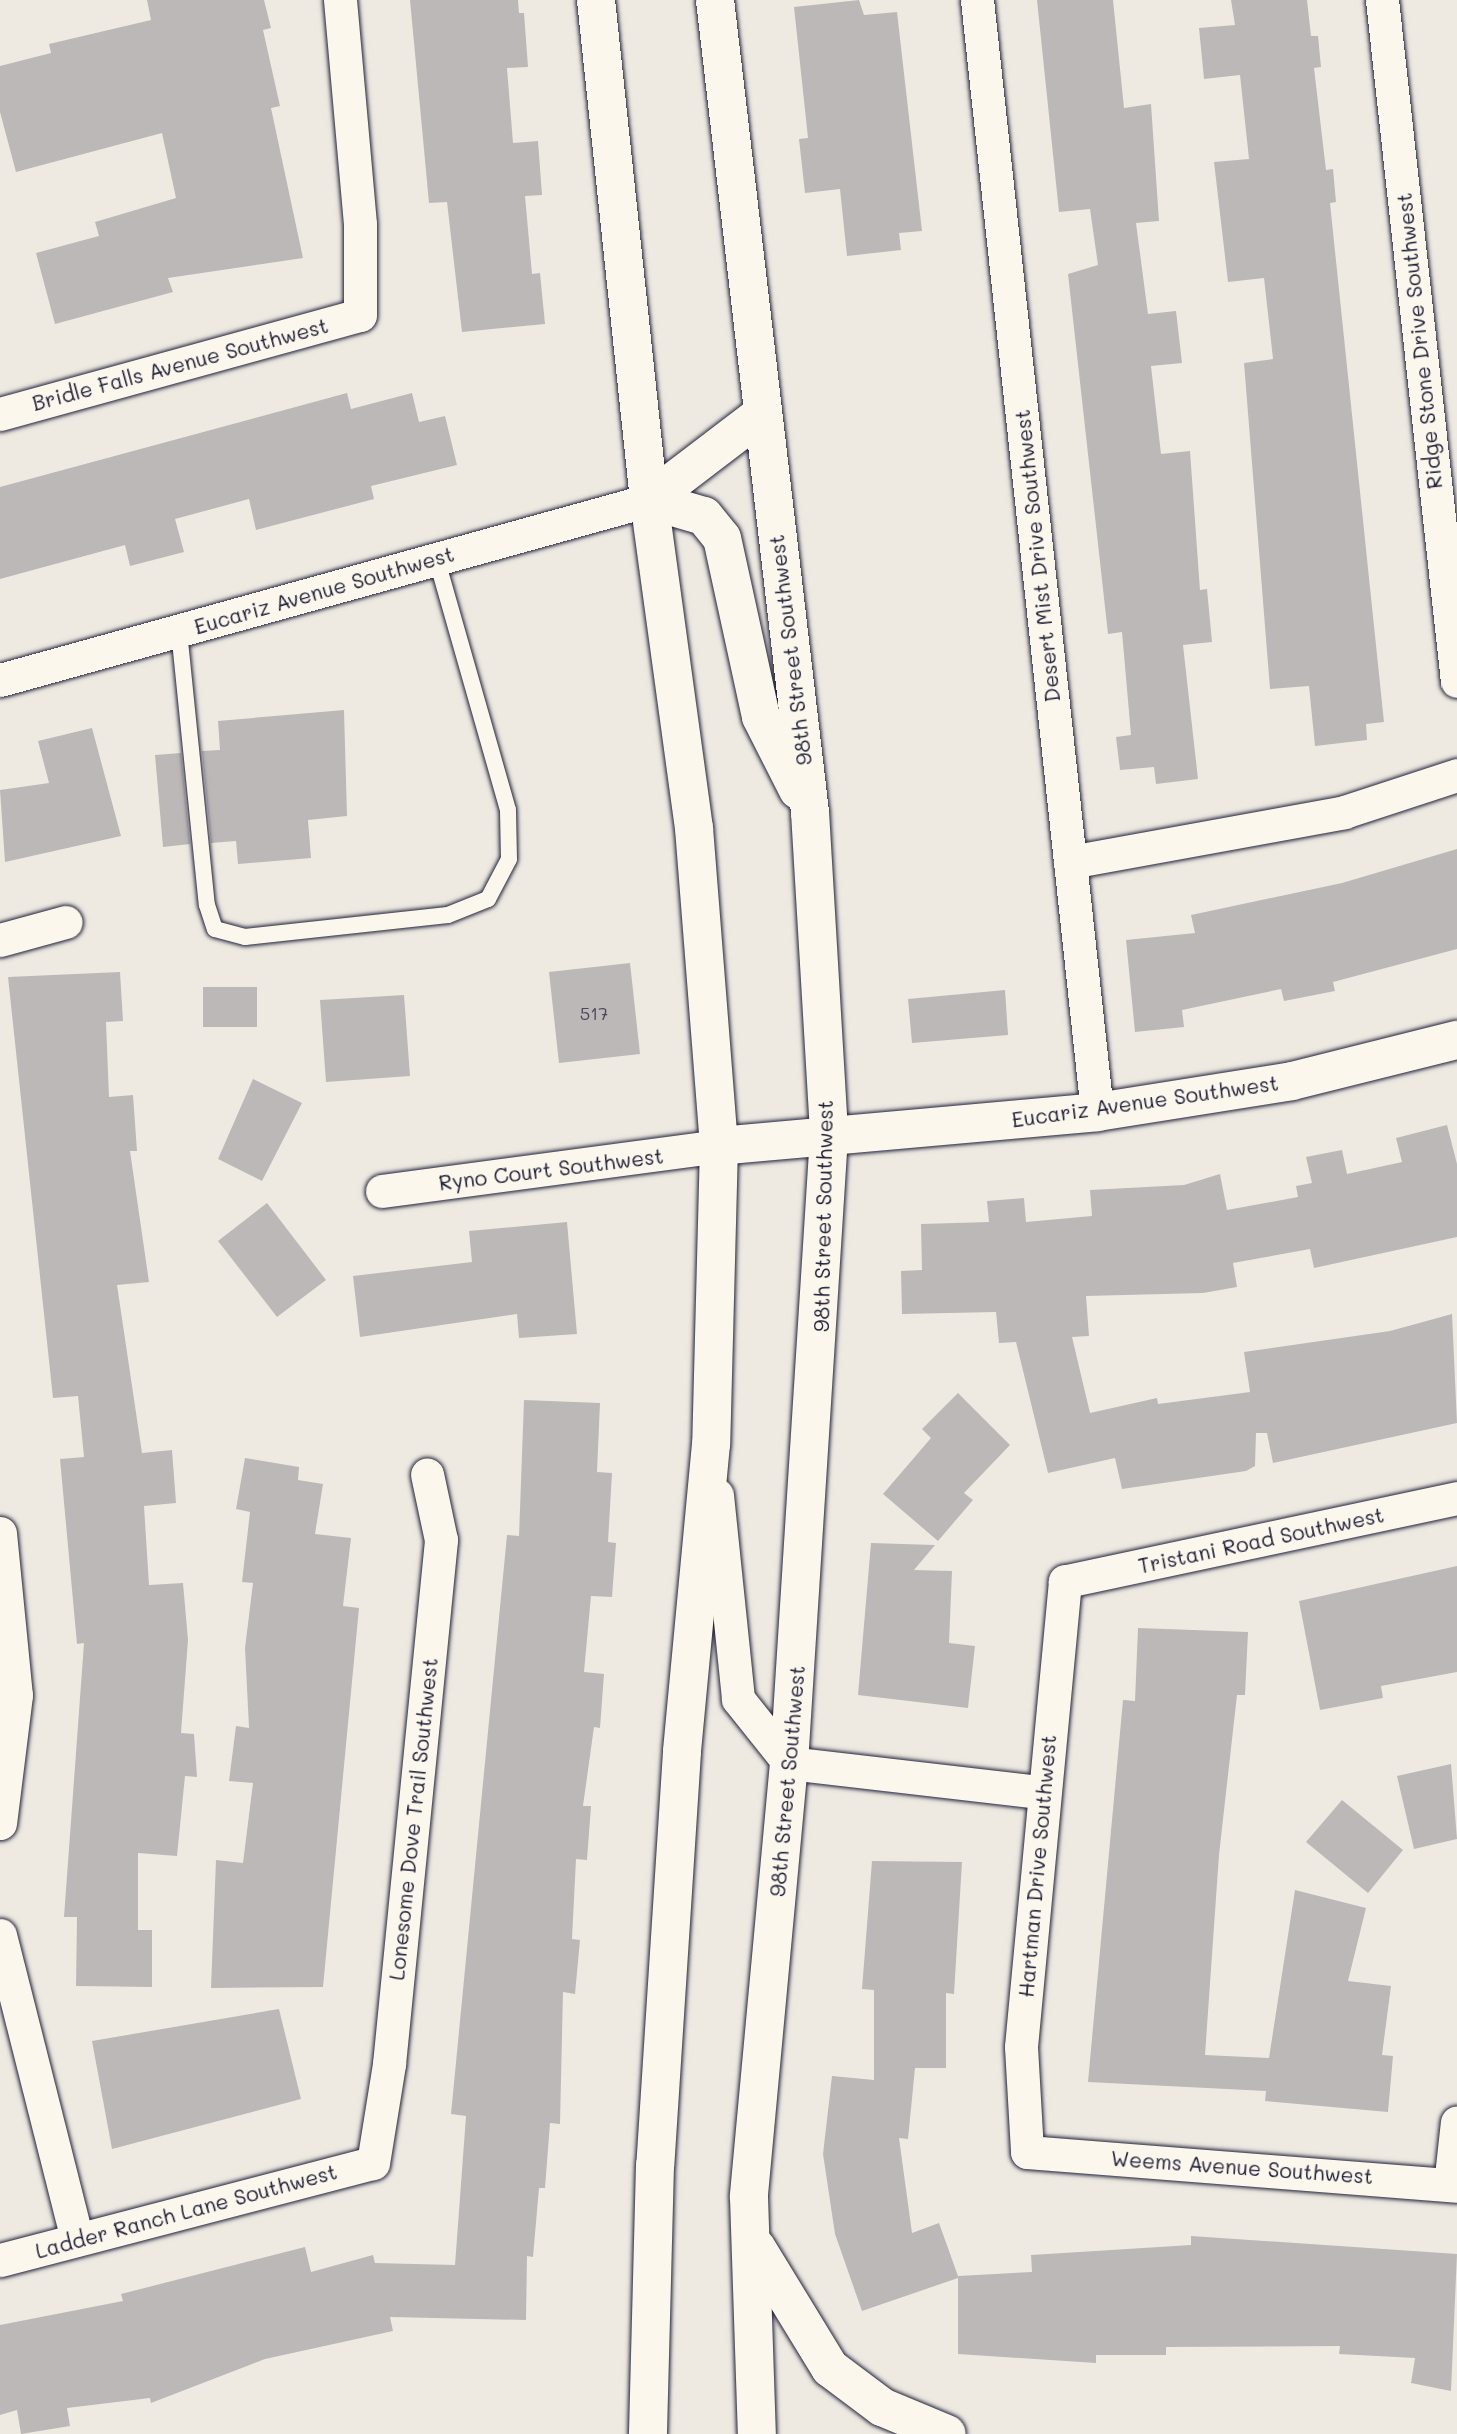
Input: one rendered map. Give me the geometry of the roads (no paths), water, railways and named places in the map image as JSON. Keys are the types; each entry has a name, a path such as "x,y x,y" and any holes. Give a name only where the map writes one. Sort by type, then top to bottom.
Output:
{"main road":[{"path":"596,0 649,500 694,828 719,1146 711,1444 682,1752 655,2165 648,2434"},
{"name":"98th Street Southwest","path":"715,0 810,812 829,1136 789,1763 750,2236 757,2434"},
{"path":"649,500 762,414"},
{"path":"649,500 704,516 722,538 761,717 810,812"},
{"name":"Eucariz Avenue Southwest","path":"719,1146 1097,1112 1292,1081 1457,1040"},
{"path":"750,2236 782,2300 830,2368 882,2407 947,2434"}],"street":[{"name":"Bridle Falls Avenue Southwest","path":"0,414 360,315 360,224 340,0"},
{"name":"Desert Mist Drive Southwest","path":"976,0 1097,1112"},
{"name":"Ridge Stone Drive Southwest","path":"1382,0 1457,681"},
{"name":"Eucariz Avenue Southwest","path":"0,680 649,500"},
{"path":"1070,862 1344,812 1457,775"},
{"path":"0,940 66,922"},
{"name":"Ryno Court Southwest","path":"382,1191 719,1146"},
{"path":"711,1444 738,1699 789,1763 1041,1792"},
{"name":"Lonesome Dove Trail Southwest","path":"373,2163 389,2064 441,1540 427,1474"},
{"name":"Tristani Road Southwest","path":"1065,1581 1457,1498"},
{"path":"0,1534 16,1695 0,1823"},
{"name":"Hartman Drive Southwest","path":"1027,2152 1021,2047 1041,1792 1065,1581"},
{"path":"0,1935 77,2239"},
{"path":"1453,2185 1457,2122"},
{"name":"Weems Avenue Southwest","path":"1027,2152 1453,2185"},
{"name":"Ladder Ranch Lane Southwest","path":"0,2260 373,2163"}],"lane":[{"path":"179,631 207,905 215,929 245,937 448,915 488,899 509,859 508,810 436,558"}]}
